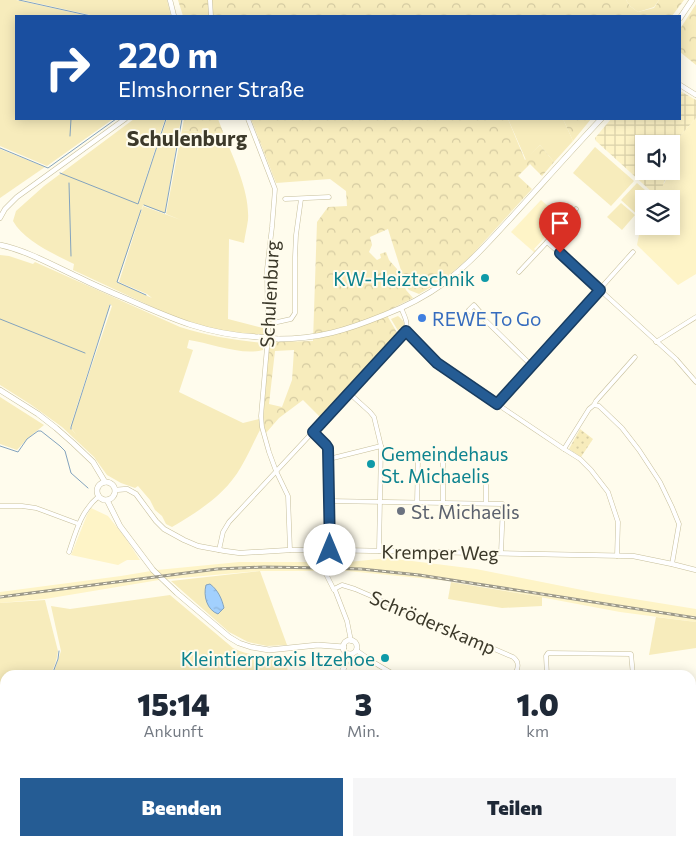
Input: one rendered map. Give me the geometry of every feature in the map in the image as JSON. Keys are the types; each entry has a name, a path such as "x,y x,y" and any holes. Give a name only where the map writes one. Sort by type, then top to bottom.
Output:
{"main road":[{"path":"681,16 692,0"},
{"path":"0,245 29,254 183,323 227,334 259,337 297,339 337,332 401,308 437,288 470,262 600,120"},
{"path":"0,390 44,419 93,462 105,482 112,484 115,490 113,497 102,500 97,492 98,487 105,482"},
{"path":"107,500 120,526 153,570 229,637 251,648 269,650 326,645 344,647"},
{"path":"343,670 349,654 356,650 356,644 351,641 346,642 344,647 345,652 349,654"}],"street":[{"path":"170,0 174,15"},
{"path":"210,0 210,15"},
{"path":"681,86 696,95"},
{"path":"0,218 16,197 124,120"},
{"name":"Schulenburg","path":"248,120 274,187 267,277 268,328 260,416 264,436 276,471 288,496 290,550"},
{"path":"285,199 329,197"},
{"path":"268,328 275,322 291,319 295,313 296,235 301,198"},
{"path":"519,272 576,209"},
{"path":"547,242 676,359 696,382"},
{"path":"497,404 633,252"},
{"path":"219,550 223,532 227,525 406,331 407,322 401,308"},
{"path":"481,316 531,365"},
{"path":"656,342 696,317"},
{"path":"406,331 437,363 580,459 591,470 608,492 618,522 617,556"},
{"path":"564,449 589,409 635,357"},
{"path":"349,393 374,417 381,446 379,551"},
{"path":"594,405 599,406 622,428 660,482 679,524 672,564"},
{"path":"313,432 328,446 330,550"},
{"path":"329,459 381,446"},
{"path":"417,502 418,460 421,457 439,457 443,461 443,502"},
{"path":"486,474 486,503"},
{"name":"Kremper Weg","path":"115,490 127,489 136,494 156,521 169,532 198,546 219,550 245,553 330,550 638,556 696,570"},
{"path":"69,552 88,506 99,496"},
{"path":"329,500 503,504 501,553"},
{"path":"0,506 36,508 79,524"},
{"path":"325,572 335,590 347,621 351,641"},
{"name":"Schröderskamp","path":"335,590 337,586 342,585 355,589 513,657 518,665 516,670"},
{"path":"356,650 387,670"},
{"path":"546,670 546,656 548,653 631,654 633,670"}],"shaded area":[{"path":"681,92 696,100 696,118 680,136 635,135 635,177 595,138 610,120 681,120"},
{"path":"696,118 696,274 678,285 637,245 639,235 680,235 680,190 659,190 666,180 680,180 680,136"},
{"path":"639,180 665,180 660,190 650,190"},
{"path":"541,200 564,220 551,235 549,233 534,249 535,253 511,232"},
{"path":"91,508 108,516 140,560 127,560 118,565 71,555"},
{"path":"388,558 476,569 597,593 696,609 696,622 620,612 460,582 347,571 260,571 159,580 45,599 0,603 0,592 157,570 239,562 349,562"}],"green space":[{"path":"0,0 16,0 84,15 15,15 15,120 112,120 47,166 0,146"},
{"path":"23,0 167,0 171,15 90,15"},
{"path":"178,0 626,0 638,12 654,8 659,0 684,0 673,15 183,15"},
{"path":"626,0 659,0 654,7 638,12"},
{"path":"696,4 696,65 681,53 681,27"},
{"path":"133,120 165,120 136,208 167,120 181,120 165,212 143,205 117,282 152,298 119,282 143,206 181,220 166,214 182,130 218,134 223,132 244,186 248,209 244,243 229,239 228,319 263,328 265,334 230,332 209,328 172,316 73,270 74,264 32,241 24,235 13,221 16,211 44,186"},
{"path":"184,120 218,120 223,132 218,134 182,130"},
{"path":"251,120 508,120 525,160 540,145 554,162 542,176 530,164 518,176 532,189 470,257 442,281 419,294 409,290 406,286 388,229 370,237 372,245 369,252 377,260 381,258 380,254 386,252 389,260 397,269 406,290 413,298 385,312 399,336 322,419 303,400 279,418 266,433 263,422 269,342 313,341 317,222 328,207 347,206 346,191 330,179 276,183","holes":["294,350 292,380 282,407 269,404 275,351"]},
{"path":"508,120 563,120 573,141 554,162 540,145 526,160"},
{"path":"563,120 590,120 573,141"},
{"path":"595,147 634,181 611,206 573,173"},
{"path":"0,149 45,167 0,198"},
{"path":"637,183 645,190 635,190 635,213 621,200"},
{"path":"621,203 635,215 622,230 607,217"},
{"path":"0,255 33,264 35,262 180,327 221,337 263,343 263,350 246,351 189,340 187,348 193,350 179,392 243,423 259,419 261,428 244,462 227,486 211,502 172,527 166,524 162,516 155,510 150,500 138,486 135,488 107,475 94,457 62,427 0,385","holes":["110,304 112,306 71,426 77,436 70,427"]},
{"path":"398,316 403,320 404,325 400,334 391,319"},
{"path":"0,397 44,425 17,450 0,444"},
{"path":"580,429 593,439 581,457 569,449"},
{"path":"260,571 287,645 267,646 248,642 229,632 171,581"},
{"path":"451,582 542,597 542,606 502,608 448,599"},
{"path":"170,595 233,648 259,655 286,656 287,670 55,670 61,651 51,606 70,609"},
{"path":"45,600 58,651 52,670 0,670 0,603"},
{"path":"656,617 696,622 696,648 649,655"}],"water":[{"path":"210,584 221,598 224,608 218,614 211,609 206,598 206,585"}],"waterway":[{"path":"19,0 86,15"},
{"path":"70,136 71,120"},
{"path":"0,148 48,168 115,120"},
{"path":"60,173 138,204 166,120"},
{"path":"144,205 165,213 182,120"},
{"path":"69,183 71,256"},
{"path":"141,210 117,282 146,295"},
{"path":"71,429 110,305"},
{"path":"0,319 85,353"},
{"path":"0,446 18,452 27,439 41,431 65,451 71,473 88,488"},
{"path":"54,670 59,651"}],"railway":[{"path":"0,597 217,569 264,567 361,569 419,575 696,618"}],"place":[{"name":"KW-Heiztechnik","path":"485,278"},
{"name":"REWE To Go","path":"422,318"},
{"name":"Gemeindehaus St. Michaelis","path":"371,464"},
{"name":"St. Michaelis","path":"401,511"},
{"name":"Kleintierpraxis Itzehoe","path":"385,658"}],"district":[{"name":"Schulenburg","path":"187,137"}],"route":[{"path":"330,550 328,448 313,432 406,331 437,363 497,404 600,290 560,253"}]}
